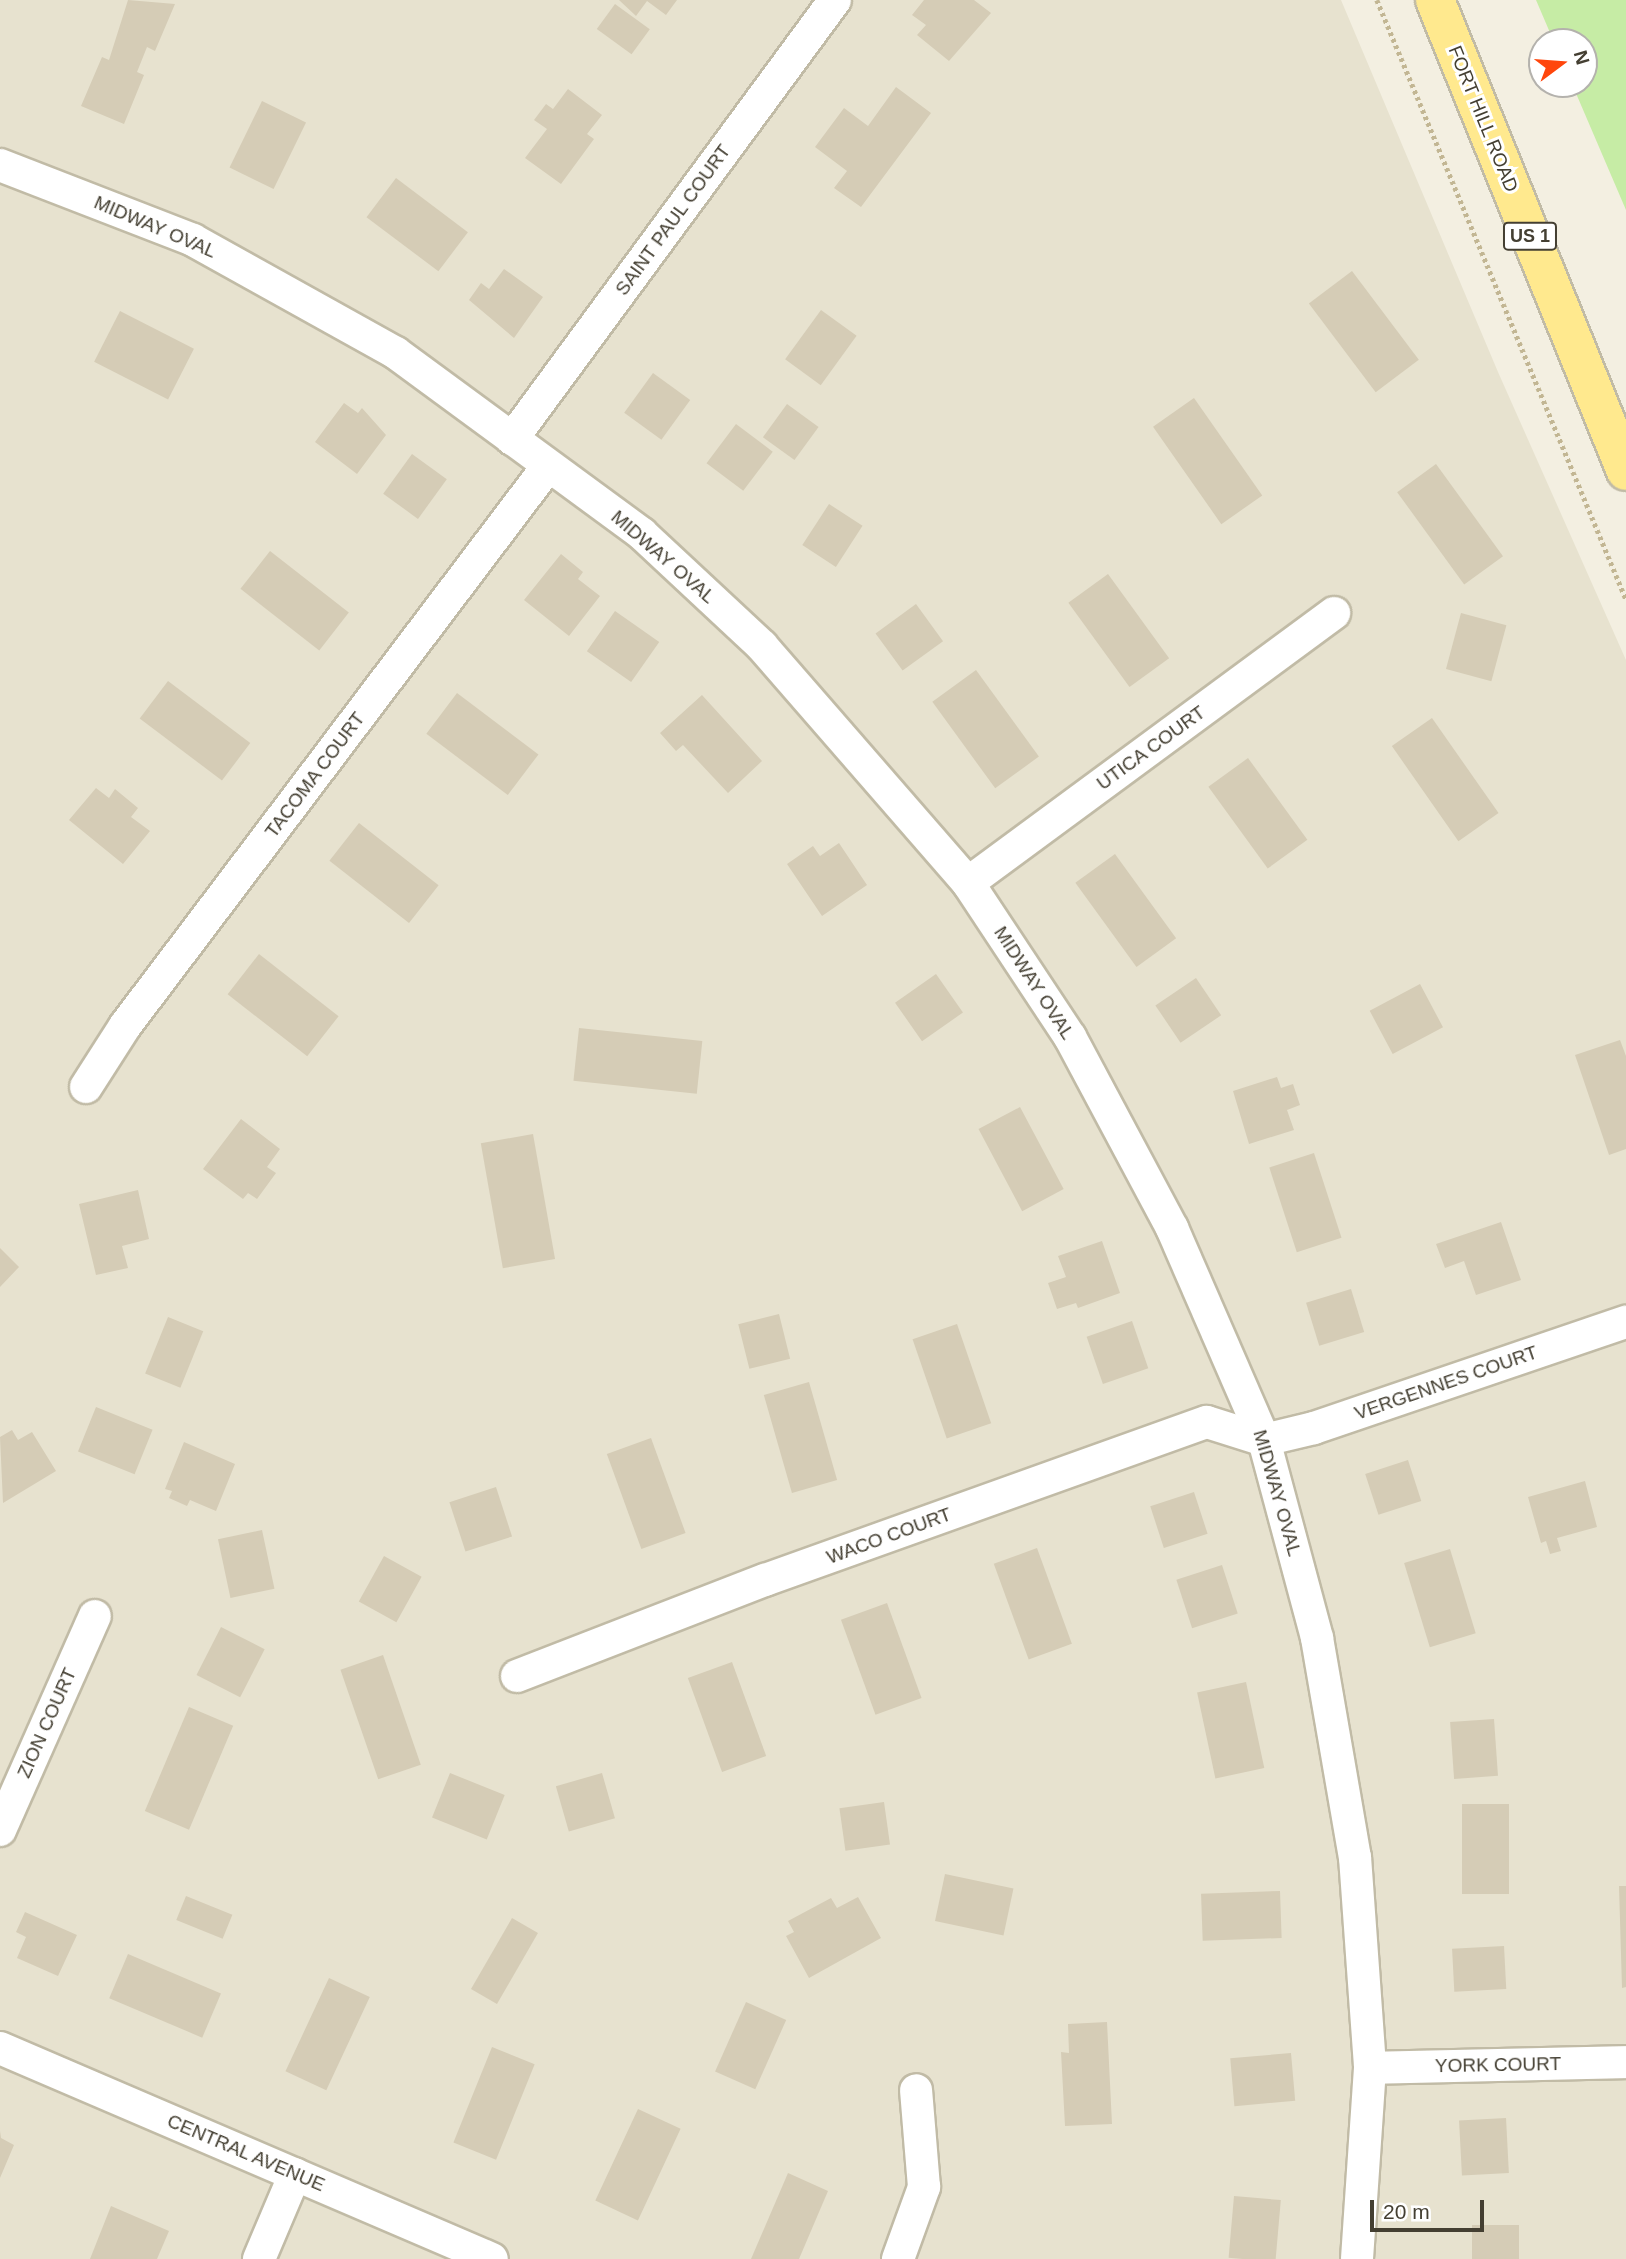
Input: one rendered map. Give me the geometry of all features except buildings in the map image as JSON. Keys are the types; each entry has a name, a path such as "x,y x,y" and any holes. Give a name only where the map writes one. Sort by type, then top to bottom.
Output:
{"main road":[{"name":"FORT HILL ROAD","path":"1435,0 1626,471"}],"street":[{"name":"SAINT PAUL COURT","path":"512,439 835,0"},
{"name":"MIDWAY OVAL","path":"0,165 193,240 396,353 642,534 762,646 968,883 1070,1037 1172,1228 1264,1440 1317,1638 1353,1844 1370,2068 1357,2259"},
{"name":"TACOMA COURT","path":"86,1087 124,1026 548,466"},
{"name":"UTICA COURT","path":"968,883 1334,614"},
{"name":"VERGENNES COURT","path":"1264,1440 1314,1428 1626,1322"},
{"name":"WACO COURT","path":"517,1676 765,1580 1207,1422 1264,1440"},
{"name":"ZION COURT","path":"0,1830 95,1616"},
{"name":"CENTRAL AVENUE","path":"0,2048 492,2259"},
{"name":"YORK COURT","path":"1370,2068 1626,2062"},
{"path":"898,2259 924,2187 916,2090"},
{"path":"259,2259 295,2174"}],"path":[{"path":"1377,0 1626,599"}],"shaded area":[{"path":"0,0 1341,0 1498,372 1626,660 1626,2259 0,2259"}],"green space":[{"path":"1536,0 1626,0 1626,210 1578,98 1598,98 1598,28 1548,28"}]}
